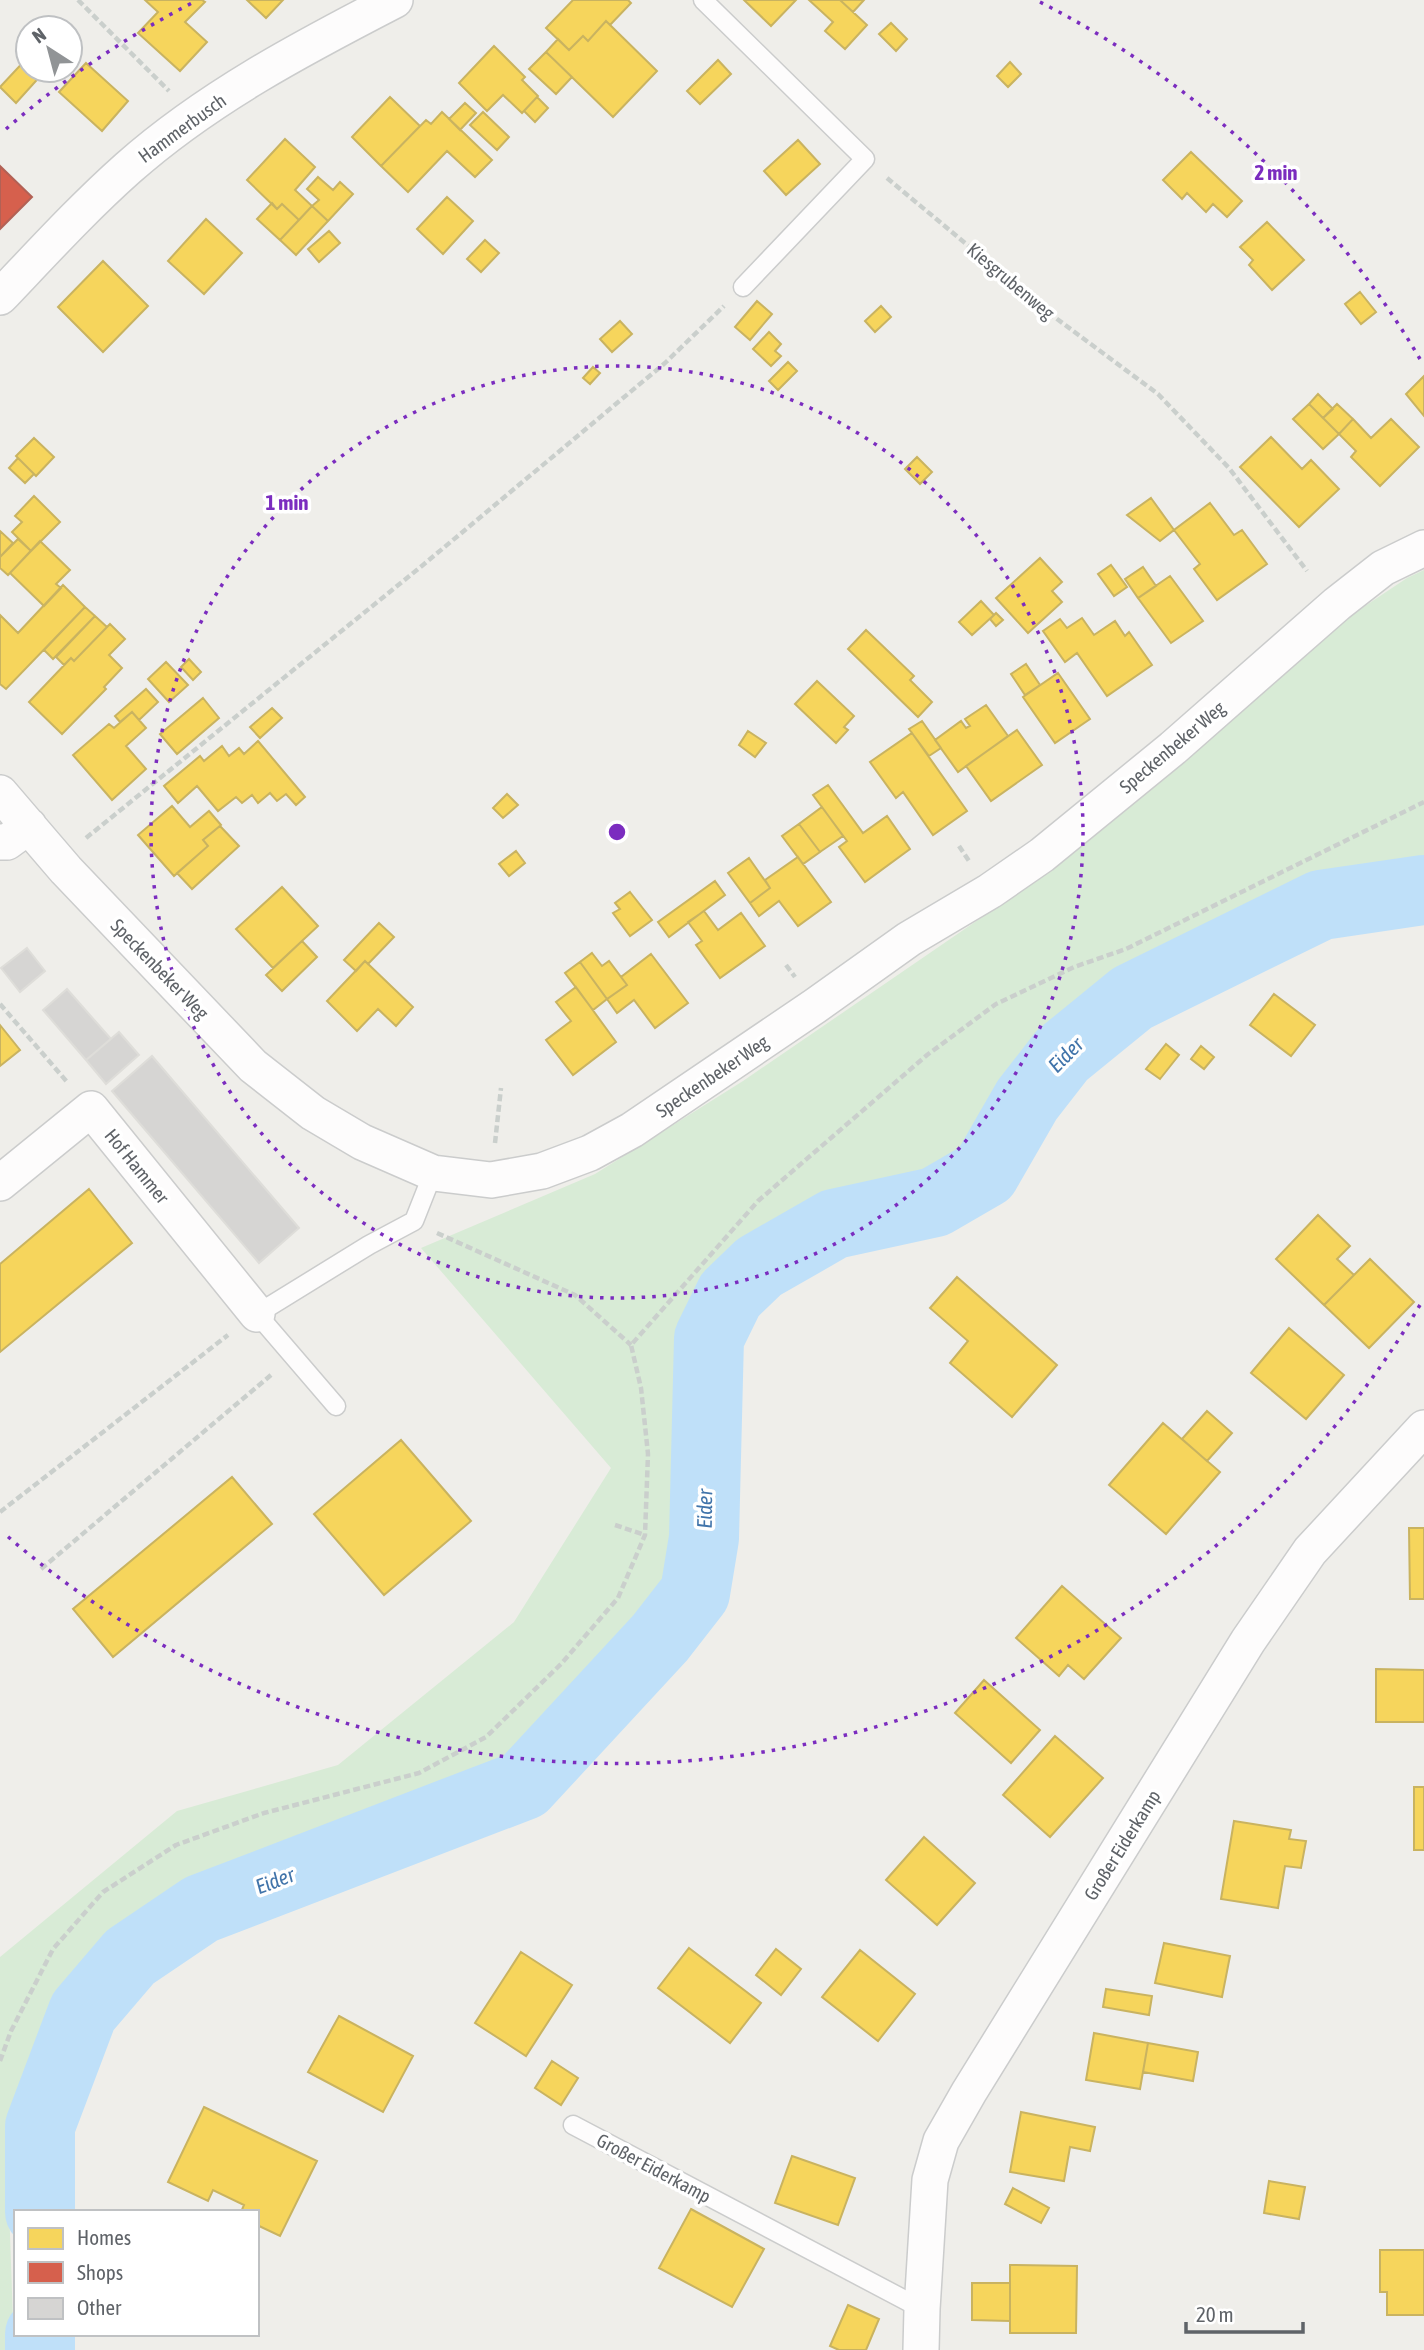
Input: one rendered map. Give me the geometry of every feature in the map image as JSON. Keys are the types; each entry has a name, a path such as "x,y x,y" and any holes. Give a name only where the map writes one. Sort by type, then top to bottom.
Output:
{"street":[{"name":"Hammerbusch","path":"0,297 120,175 195,117 297,50 396,0"},
{"name":"Speckenbeker Weg","path":"0,793 14,834 75,880 253,1066 313,1113 352,1137 433,1173 491,1180 542,1171 590,1153 632,1130 816,1006 909,939 990,891 1042,855 1173,748 1337,604 1383,568 1424,548"},
{"name":"Hof Hammer","path":"0,1183 91,1109 257,1314"},
{"name":"Großer Eiderkamp","path":"921,2350 930,2180 941,2140 1248,1641 1310,1551 1424,1428"}],"lane":[{"path":"703,0 865,159 743,287"},
{"path":"336,1406 257,1314 369,1245 414,1221 433,1173"},
{"name":"Großer Eiderkamp","path":"573,2125 922,2309"}],"path":[{"path":"78,0 195,117"},
{"name":"Kiesgrubenweg","path":"865,159 1049,313 1158,394 1229,468 1307,570"},
{"path":"95,831 423,565 665,363 743,287"},
{"path":"631,1345 758,1201 927,1055 996,1004 1074,967 1126,949 1424,802"},
{"path":"0,1004 91,1109"},
{"path":"495,1148 501,1088"},
{"path":"0,2061 11,2031 53,1949 103,1892 176,1846 264,1813 419,1773 486,1737 561,1664 618,1598 645,1535 648,1454 641,1388 631,1345 575,1295 459,1244 414,1221"},
{"path":"0,1512 257,1314"},
{"path":"41,1569 293,1356"},
{"path":"615,1525 645,1535"}],"green space":[{"path":"1424,570 1424,860 1315,880 1057,1022 1010,1100 973,1154 923,1177 821,1199 750,1239 713,1285 677,1344 682,1557 637,1613 592,1682 512,1758 446,1790 201,1880 115,1936 64,1993 17,2127 9,2205 14,2350 0,2350 0,1957 177,1811 338,1765 514,1622 611,1468 421,1248 595,1174 743,1081 1051,870 1185,761 1353,614 1407,578"}],"building: Homes":[{"path":"145,0 205,2 185,22 207,42 180,71 138,33 158,12"},
{"path":"247,0 283,0 266,18"},
{"path":"573,0 628,0 631,3 610,25 606,21 588,41 583,36 569,50 546,28"},
{"path":"744,0 796,0 771,26"},
{"path":"809,0 840,0 867,25 845,49 825,31 833,22"},
{"path":"840,0 864,0 853,12"},
{"path":"606,21 657,71 613,117 546,52 558,39 569,50 583,36 588,41"},
{"path":"891,23 907,39 896,51 879,34"},
{"path":"494,46 525,77 522,80 538,96 522,113 503,95 487,111 459,83"},
{"path":"546,52 572,77 556,94 529,69"},
{"path":"718,60 731,74 700,104 687,91"},
{"path":"1010,62 1021,74 1008,87 997,76"},
{"path":"86,63 128,101 102,131 59,92 66,84 84,84"},
{"path":"14,72 14,84 33,84 16,103 0,87"},
{"path":"390,97 420,126 381,166 352,137"},
{"path":"537,97 548,108 535,122 524,111"},
{"path":"465,103 476,113 460,130 449,119"},
{"path":"442,112 492,160 475,177 447,151 408,192 381,166 426,120 431,124"},
{"path":"483,112 509,137 497,150 470,125"},
{"path":"285,139 315,167 295,190 312,206 299,220 282,204 277,209 247,180"},
{"path":"798,140 820,164 786,195 764,171"},
{"path":"1191,152 1242,201 1227,217 1213,204 1206,212 1187,193 1182,199 1163,180"},
{"path":"318,177 333,190 340,182 353,194 328,221 312,206 319,200 307,189"},
{"path":"447,197 473,221 443,254 417,229"},
{"path":"272,203 277,209 282,204 299,220 280,240 257,219"},
{"path":"312,206 328,221 296,255 280,240"},
{"path":"206,219 242,253 204,294 168,261"},
{"path":"1267,222 1304,260 1272,290 1249,265 1253,260 1240,247"},
{"path":"329,231 340,243 319,262 308,249"},
{"path":"485,240 499,253 481,272 467,259"},
{"path":"103,261 148,306 103,352 58,307"},
{"path":"1360,292 1376,312 1361,324 1345,304"},
{"path":"757,301 772,314 750,340 735,327"},
{"path":"881,306 891,317 875,332 865,321"},
{"path":"620,321 632,334 612,352 600,339"},
{"path":"769,332 781,344 775,351 781,356 771,366 753,349"},
{"path":"788,362 797,371 778,390 769,381"},
{"path":"593,367 600,373 590,384 583,378"},
{"path":"1424,376 1424,416 1406,394"},
{"path":"1318,394 1333,409 1323,418 1309,404"},
{"path":"1309,404 1339,434 1323,449 1293,419"},
{"path":"1337,404 1353,419 1339,434 1323,418"},
{"path":"1353,419 1371,438 1391,419 1419,447 1380,486 1351,457 1356,451 1339,434"},
{"path":"1271,437 1302,469 1311,460 1339,489 1299,527 1240,467"},
{"path":"34,438 54,457 36,476 16,456"},
{"path":"917,457 932,472 920,484 905,469"},
{"path":"18,458 34,474 25,483 9,468"},
{"path":"34,496 60,522 31,551 12,532 22,522 15,516"},
{"path":"1151,498 1174,530 1160,541 1127,515"},
{"path":"1210,503 1234,535 1242,530 1267,564 1217,600 1194,569 1200,564 1174,530"},
{"path":"0,531 13,543 0,557"},
{"path":"18,539 31,551 8,575 0,568 0,557"},
{"path":"40,541 70,570 56,584 61,588 44,606 10,573"},
{"path":"1040,558 1062,582 1052,591 1062,602 1028,633 996,598"},
{"path":"1111,565 1127,587 1114,596 1098,574"},
{"path":"1143,567 1156,586 1138,598 1125,579"},
{"path":"1170,576 1203,621 1171,643 1138,598"},
{"path":"63,585 85,607 6,689 0,684 0,615 18,633"},
{"path":"981,601 994,615 972,635 959,622"},
{"path":"85,607 95,616 53,659 44,650"},
{"path":"996,613 1003,620 996,626 990,619"},
{"path":"95,616 107,627 74,661 71,658 64,665 56,657"},
{"path":"1082,618 1094,635 1115,621 1125,636 1129,632 1152,665 1107,696 1077,653 1065,662 1043,631 1060,619 1067,628"},
{"path":"110,624 125,639 109,655 122,668 104,687 106,689 62,734 29,702 71,658 74,661"},
{"path":"866,630 914,676 910,680 932,702 918,717 848,649"},
{"path":"189,659 201,672 193,680 181,667"},
{"path":"166,662 188,685 169,702 148,679"},
{"path":"1026,664 1040,685 1025,695 1011,674"},
{"path":"1058,673 1090,719 1055,743 1023,697"},
{"path":"817,681 854,716 844,727 848,730 836,743 795,704"},
{"path":"146,689 158,702 139,720 132,712 120,722 115,716"},
{"path":"203,698 219,718 177,754 160,734"},
{"path":"986,705 1008,736 958,772 935,740 961,721 966,728 970,726 965,719"},
{"path":"272,708 282,718 260,738 250,727"},
{"path":"132,712 146,728 126,746 146,769 112,800 73,755 109,724 114,728"},
{"path":"922,721 941,748 929,756 909,729"},
{"path":"1017,730 1042,765 991,801 966,766"},
{"path":"748,731 766,743 755,757 739,745"},
{"path":"912,733 967,811 933,835 903,792 896,798 870,762"},
{"path":"258,741 305,797 296,805 286,794 277,801 270,793 258,803 252,795 242,803 236,797 218,811 197,786 178,803 164,786 200,756 204,761 222,746 229,756 239,748 244,754"},
{"path":"828,785 863,833 887,816 910,849 865,882 839,847 847,841 813,795"},
{"path":"507,794 518,805 503,818 493,808"},
{"path":"172,806 190,827 209,811 221,825 203,840 208,846 174,876 138,835"},
{"path":"822,807 843,836 820,852 799,824"},
{"path":"799,824 820,852 803,864 782,836"},
{"path":"220,826 239,846 192,889 177,873 208,846 203,840"},
{"path":"516,851 525,863 509,876 499,864"},
{"path":"798,857 831,902 798,926 779,901 759,916 750,903 770,888 765,880"},
{"path":"749,858 770,888 750,903 728,873"},
{"path":"715,881 725,895 669,937 658,922"},
{"path":"282,887 318,926 273,968 236,929"},
{"path":"630,892 652,920 630,936 613,913 620,909 615,903"},
{"path":"704,911 718,930 741,913 765,946 720,978 696,945 702,941 688,922"},
{"path":"379,923 394,937 368,964 365,961 356,971 344,960"},
{"path":"302,941 317,957 282,991 266,975"},
{"path":"592,953 602,966 609,961 627,985 607,999 580,962"},
{"path":"651,954 688,1003 655,1028 634,1000 617,1013 607,999 627,985 621,977"},
{"path":"365,961 413,1007 396,1026 378,1009 357,1031 327,1001"},
{"path":"580,962 607,999 593,1010 565,973"},
{"path":"576,987 616,1042 573,1075 546,1040 571,1021 556,1002"},
{"path":"1274,994 1315,1025 1291,1056 1250,1025"},
{"path":"0,1025 20,1050 0,1066"},
{"path":"1166,1044 1179,1055 1160,1079 1146,1069"},
{"path":"1201,1046 1214,1057 1204,1069 1191,1059"},
{"path":"89,1189 132,1243 0,1352 0,1264"},
{"path":"1318,1215 1350,1246 1337,1259 1354,1275 1324,1305 1276,1259"},
{"path":"1370,1259 1414,1302 1369,1348 1324,1305"},
{"path":"957,1277 1057,1365 1012,1417 950,1363 968,1341 930,1308"},
{"path":"1289,1328 1344,1375 1306,1419 1251,1373"},
{"path":"1207,1411 1232,1433 1207,1461 1182,1439"},
{"path":"1163,1423 1220,1472 1166,1534 1109,1485"},
{"path":"401,1440 471,1521 384,1595 314,1514"},
{"path":"232,1477 272,1524 113,1657 73,1609"},
{"path":"1409,1528 1424,1528 1424,1599 1410,1599"},
{"path":"1062,1586 1121,1638 1084,1679 1068,1665 1059,1676 1016,1638"},
{"path":"1376,1669 1424,1670 1424,1722 1376,1722"},
{"path":"984,1680 1040,1730 1011,1763 955,1713"},
{"path":"1055,1736 1103,1778 1050,1837 1003,1795"},
{"path":"1414,1787 1424,1787 1424,1850 1414,1850"},
{"path":"1234,1821 1291,1830 1289,1839 1306,1841 1301,1868 1285,1866 1278,1908 1221,1899"},
{"path":"924,1837 975,1883 937,1925 886,1880"},
{"path":"1164,1943 1230,1956 1222,1997 1155,1983"},
{"path":"689,1948 761,2003 730,2043 658,1988"},
{"path":"776,1949 801,1969 781,1995 756,1975"},
{"path":"860,1950 915,1994 878,2041 822,1997"},
{"path":"521,1952 572,1985 526,2056 475,2023"},
{"path":"1106,1989 1152,1996 1149,2015 1103,2007"},
{"path":"339,2016 413,2056 383,2112 308,2072"},
{"path":"1094,2033 1148,2043 1140,2089 1086,2080"},
{"path":"1148,2043 1198,2052 1193,2081 1143,2072"},
{"path":"552,2061 578,2078 561,2105 535,2088"},
{"path":"204,2107 317,2161 280,2236 259,2226 259,2210 242,2210 244,2205 213,2190 208,2201 168,2182"},
{"path":"1021,2112 1095,2127 1090,2151 1070,2147 1064,2181 1010,2172"},
{"path":"792,2156 855,2178 838,2225 775,2203"},
{"path":"1269,2181 1305,2187 1299,2219 1264,2213"},
{"path":"1013,2188 1049,2208 1041,2223 1005,2204"},
{"path":"691,2209 764,2249 732,2307 659,2268"},
{"path":"1380,2250 1424,2250 1424,2315 1387,2315 1387,2292 1380,2292"},
{"path":"1010,2265 1077,2266 1076,2333 1010,2333"},
{"path":"972,2283 1010,2283 1010,2321 972,2320"},
{"path":"848,2305 879,2319 866,2350 839,2350 830,2346"}],"building: Shops":[{"path":"0,166 32,197 0,229"}],"building: Other":[{"path":"27,948 45,971 20,992 1,968"},
{"path":"67,989 111,1039 86,1060 43,1010"},
{"path":"119,1032 139,1055 106,1084 86,1060"},
{"path":"152,1056 299,1228 259,1263 112,1091"}],"waterway":[{"name":"Eider","path":"40,2210 40,2126 83,2012 130,1957 201,1909 524,1785 660,1638 695,1593 704,1538 709,1338 730,1295 759,1267 834,1224 935,1202 985,1173 1027,1100 1062,1055 1132,998 1321,905 1424,890"},
{"name":"Eider","path":"40,2336 40,2350"}]}
